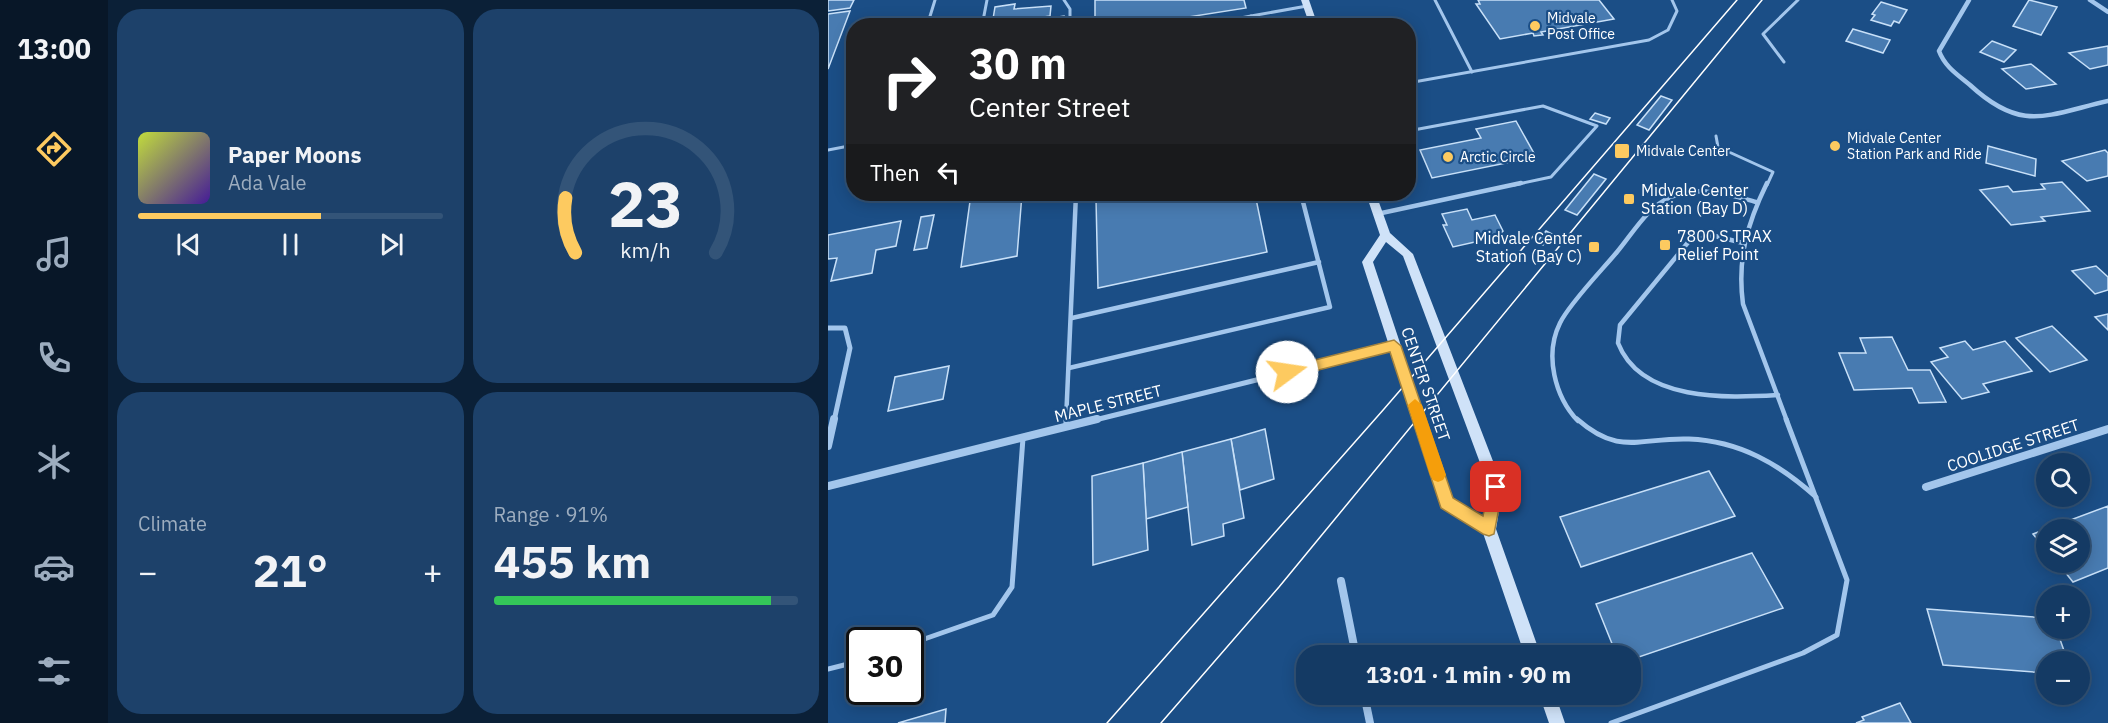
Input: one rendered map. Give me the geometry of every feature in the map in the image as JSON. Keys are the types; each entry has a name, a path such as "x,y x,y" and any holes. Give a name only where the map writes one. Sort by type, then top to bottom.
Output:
{"main road":[{"path":"1306,3 1311,18"},
{"name":"CENTER STREET","path":"1373,201 1385,235 1408,254 1496,487 1489,529 1529,645"},
{"name":"CENTER STREET","path":"1385,235 1367,262 1447,503 1489,529"},
{"path":"1551,705 1557,723"}],"street":[{"path":"1969,0 1940,51 1941,59 1983,98 2017,117 2053,113 2108,100"},
{"path":"2090,0 2108,12"},
{"path":"828,328 845,328 850,348 828,446"},
{"name":"MAPLE STREET","path":"828,486 1394,346"},
{"name":"COOLIDGE STREET","path":"1926,487 2108,429"},
{"path":"1341,581 1354,645"},
{"path":"1366,705 1370,723"}],"lane":[{"path":"929,18 935,0"},
{"path":"984,18 987,0"},
{"path":"1064,0 1070,9 1070,18"},
{"path":"1435,0 1472,72"},
{"path":"1416,82 1649,40 1668,30 1677,11 1672,0"},
{"path":"1784,62 1763,34 1798,0"},
{"path":"1241,18 1306,3"},
{"path":"1377,214 1551,177 1596,126 1543,106 1416,130"},
{"path":"1611,723 1803,653 1837,635 1847,580 1743,304 1738,276 1743,243 1756,202 1773,172 1718,147 1716,136"},
{"path":"828,150 846,147"},
{"path":"1756,202 1715,190 1694,189 1673,194 1656,204 1560,322 1552,343 1554,376 1562,401 1577,421 1603,438 1630,444 1689,439 1728,444 1757,454 1790,473 1818,499"},
{"path":"1066,427 1076,201"},
{"path":"1069,368 1330,307 1303,201"},
{"path":"1743,243 1715,236 1690,240 1620,325 1616,334 1617,345 1639,372 1675,388 1730,398 1778,395"},
{"path":"1072,318 1319,262"},
{"path":"924,639 993,615 1012,587 1023,438"},
{"path":"828,669 846,664"}],"building":[{"path":"828,0 854,0 850,8 828,11"},
{"path":"1095,0 1244,0 1246,8 1182,18 1095,18"},
{"name":"Midvale Post Office","path":"1478,0 1599,0 1614,19 1541,32 1543,35 1534,36 1533,33 1500,39 1476,4 1480,4"},
{"path":"2029,0 2057,7 2041,35 2013,26"},
{"path":"1881,2 1907,10 1899,23 1894,21 1891,26 1871,20 1875,15 1872,14"},
{"path":"1015,4 1014,9 1051,6 1050,16 1037,18 993,18 995,7"},
{"path":"850,11 828,69 828,14"},
{"path":"1853,29 1890,40 1883,53 1846,41"},
{"path":"1992,41 2016,50 2004,62 1980,52"},
{"path":"2108,46 2108,65 2090,69 2069,53"},
{"path":"2031,64 2056,84 2026,89 2002,69"},
{"path":"1661,96 1672,100 1649,130 1637,125"},
{"path":"1595,113 1610,118 1606,124 1590,119"},
{"path":"1516,121 1536,157 1432,178 1420,150 1481,138 1476,129"},
{"path":"1988,146 2036,159 2035,176 1986,163"},
{"path":"2105,150 2108,153 2108,176 2087,181 2062,161"},
{"path":"1594,174 1606,179 1577,215 1565,210"},
{"path":"2062,182 2090,211 2041,217 2045,221 2011,225 1980,190 2008,186 2013,192 2045,189 2041,184"},
{"path":"970,201 1021,201 1017,256 961,267"},
{"path":"1096,201 1256,201 1267,252 1098,288"},
{"path":"1467,209 1472,220 1495,215 1503,231 1497,237 1453,247 1443,225 1447,225 1442,214"},
{"path":"934,215 927,248 914,250 921,217"},
{"path":"901,221 896,246 876,250 872,273 831,281 837,258 828,259 828,235"},
{"path":"1546,231 1552,234 1543,245 1537,242"},
{"path":"2096,266 2108,277 2108,290 2095,294 2072,271"},
{"path":"2108,314 2108,330 2095,317"},
{"path":"2052,326 2087,360 2050,372 2016,338"},
{"path":"1892,337 1908,370 1930,370 1946,402 1919,403 1912,388 1854,390 1839,353 1866,353 1860,338"},
{"path":"1965,341 1973,350 2005,341 2032,371 1983,384 1989,392 1962,399 1931,362 1948,357 1940,348"},
{"path":"949,366 943,399 888,411 895,377"},
{"path":"1265,429 1274,479 1240,490 1231,439"},
{"path":"1231,439 1244,518 1223,524 1224,536 1192,545 1182,452"},
{"path":"1182,452 1188,507 1146,519 1143,463"},
{"path":"1143,463 1148,550 1093,565 1092,476"},
{"path":"1709,471 1735,516 1581,567 1560,517"},
{"path":"2108,506 2108,568 2073,582 2066,573 2090,573 2090,519 2073,519"},
{"path":"1752,553 1783,608 1641,656 1641,645 1613,645 1596,604"},
{"path":"1927,609 2036,617 2036,639 2060,639 2064,651 2036,651 2036,672 1943,665"},
{"path":"1900,703 1911,723 1856,723 1864,720 1862,717"},
{"path":"946,709 945,723 898,723"}],"tram line":[{"path":"1107,723 1384,409 1737,0"},
{"path":"1161,723 1279,587 1762,0"}],"slow traffic":[{"path":"1415,405 1438,475"}],"place":[{"name":"Midvale Post Office","path":"1535,26"},
{"name":"Midvale Center Station Park and Ride","path":"1835,146"},
{"name":"Midvale Center","path":"1622,151"},
{"name":"Arctic Circle","path":"1448,157"},
{"name":"Midvale Center Station (Bay D)","path":"1629,199"},
{"name":"7800 S TRAX Relief Point","path":"1665,245"},
{"name":"Midvale Center Station (Bay C)","path":"1594,247"}],"route":[{"path":"1287,372 1394,346 1447,503 1489,529 1496,487"}]}
